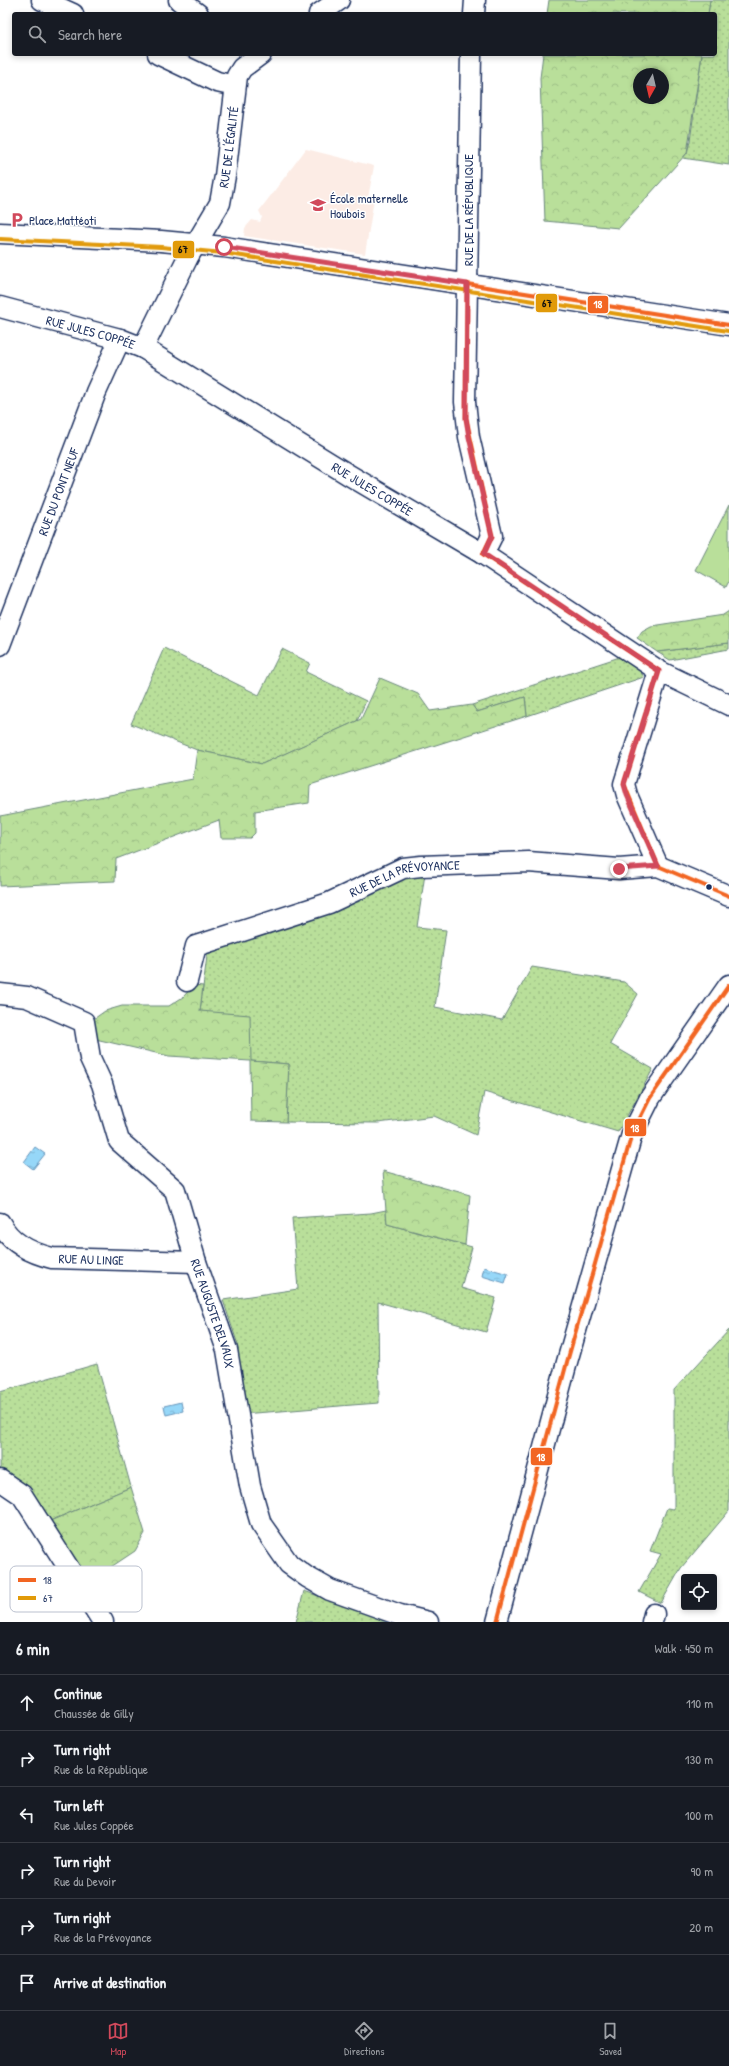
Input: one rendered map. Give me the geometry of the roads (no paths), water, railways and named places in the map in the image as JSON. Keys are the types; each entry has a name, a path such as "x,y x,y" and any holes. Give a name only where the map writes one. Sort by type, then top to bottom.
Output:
{"street":[{"path":"42,0 69,12"},
{"path":"180,0 195,12"},
{"path":"322,12 339,0"},
{"path":"474,12 475,0"},
{"path":"162,56 218,82 235,86"},
{"name":"RUE DE L'ÉGALITÉ","path":"143,348 195,244 220,203 225,176 235,86 242,68 254,56"},
{"name":"RUE DE LA RÉPUBLIQUE","path":"471,56 466,418 492,536 484,554"},
{"path":"0,234 161,241 195,244 467,284 729,325"},
{"name":"RUE JULES COPPÉE","path":"0,308 120,339 143,348 349,475 484,554 659,671 729,705"},
{"name":"RUE DU PONT NEUF","path":"0,645 94,400 120,339"},
{"path":"659,671 624,784 627,795 658,866 729,896"},
{"name":"RUE DE LA PRÉVOYANCE","path":"187,981 196,946 329,903 403,868 528,862 619,869 658,866"},
{"path":"496,1622 552,1416 632,1134 650,1098 729,986"},
{"name":"RUE AUGUSTE DELVAUX","path":"0,994 27,997 84,1022 90,1058 102,1084 119,1141 174,1190 196,1262 227,1350 250,1486 261,1524 289,1564 307,1577 337,1592 400,1615 428,1622"},
{"name":"RUE AU LINGE","path":"0,1224 4,1231 23,1248 37,1255 52,1258 196,1262"},
{"path":"0,1480 22,1495 68,1566"},
{"path":"98,1612 104,1622"}],"water":[{"path":"35,1147 45,1154 33,1169 24,1162"},
{"path":"484,1267 508,1274 505,1283 482,1276"},
{"path":"181,1402 183,1411 166,1415 164,1406"}],"place":[{"name":"École maternelle Houbois","path":"318,205"},
{"name":"Place Mattéoti","path":"17,220"}]}
